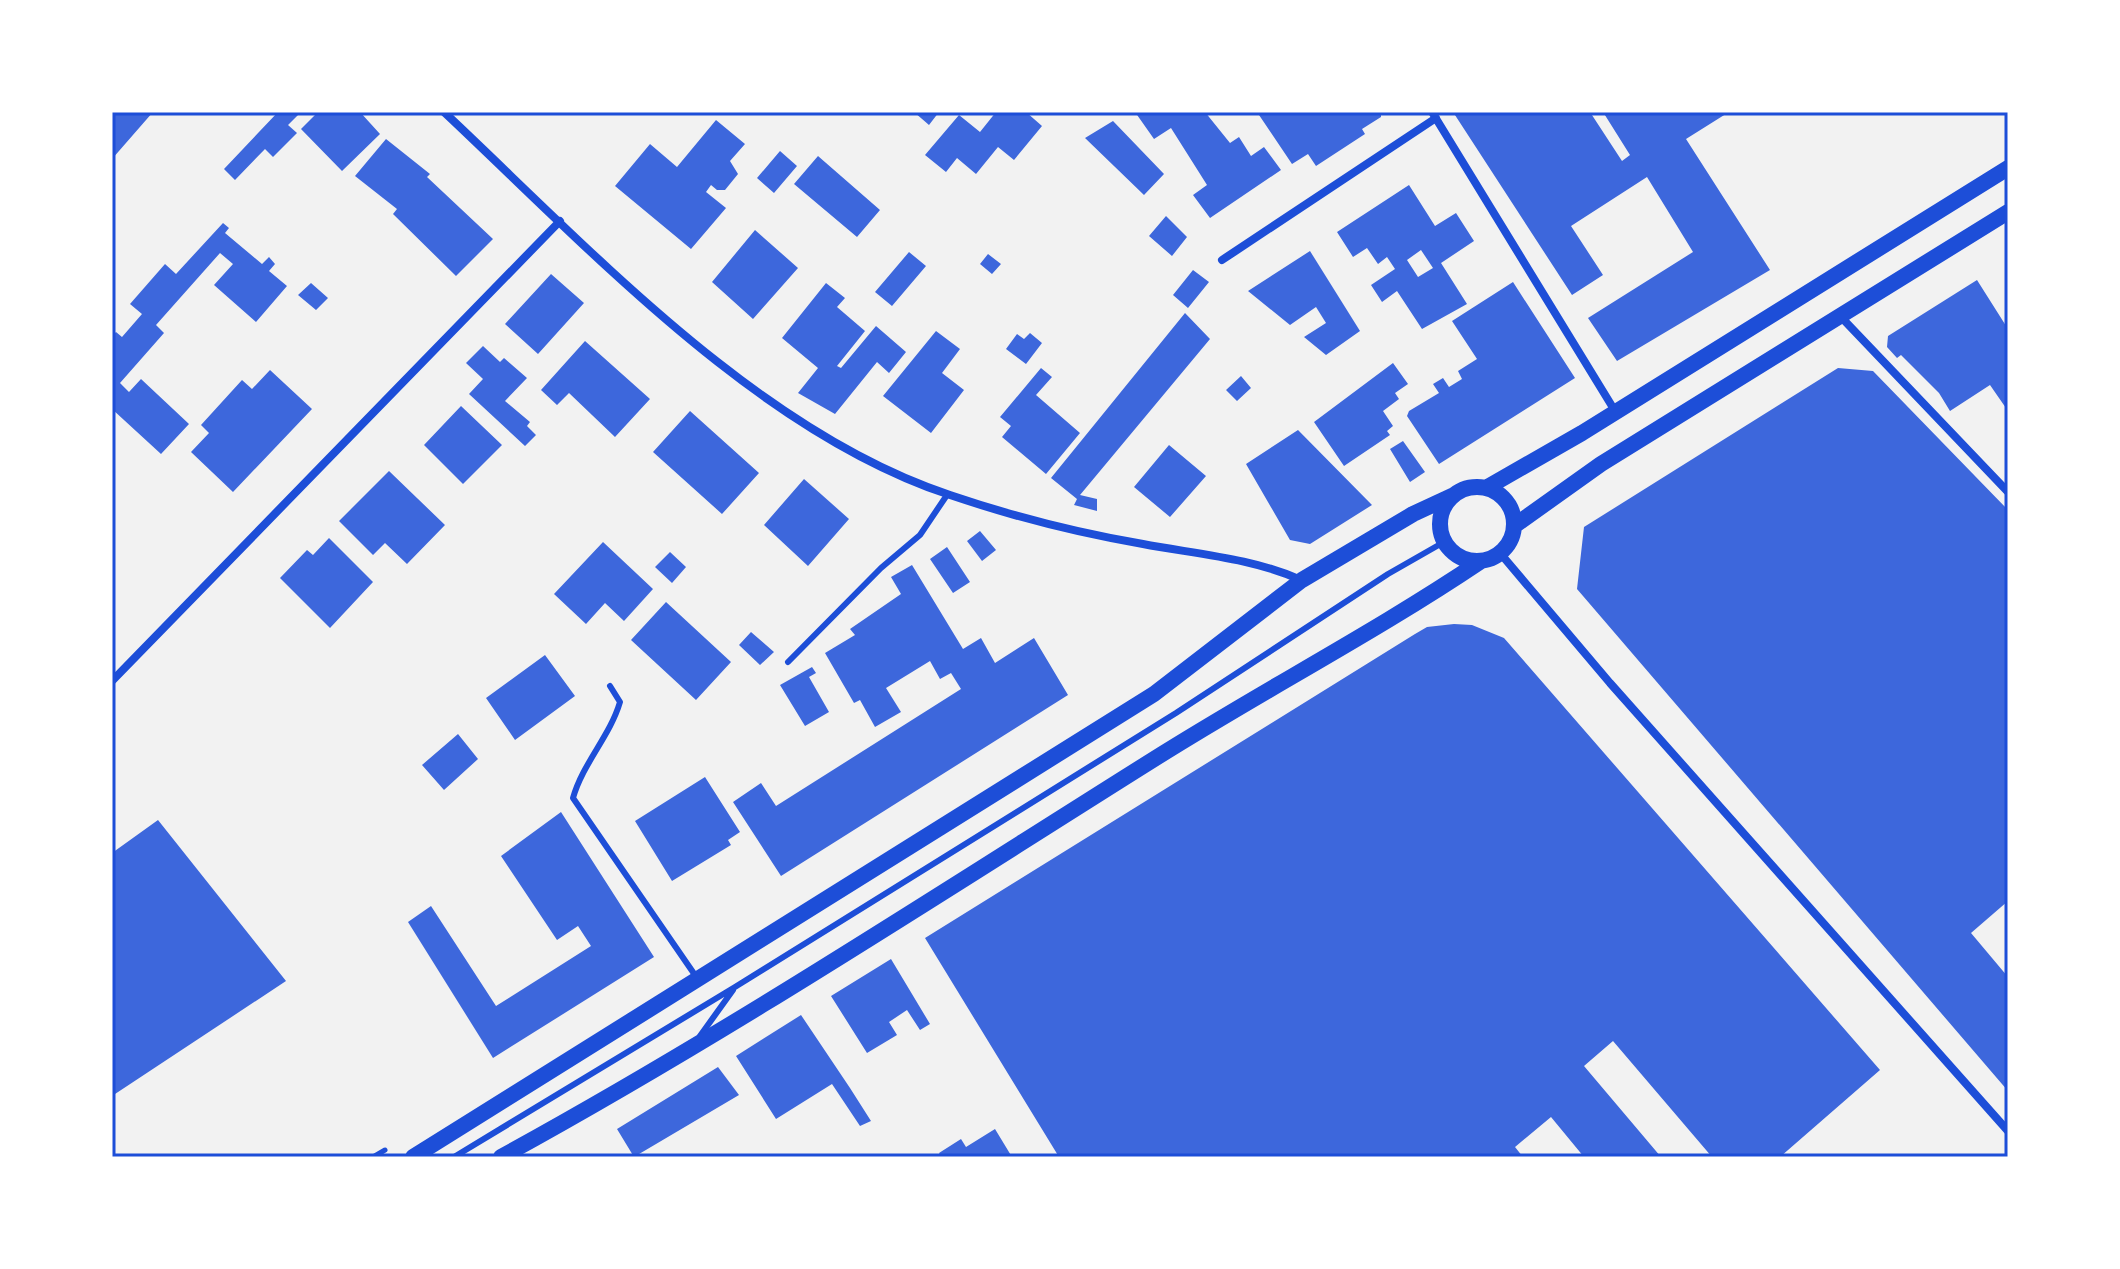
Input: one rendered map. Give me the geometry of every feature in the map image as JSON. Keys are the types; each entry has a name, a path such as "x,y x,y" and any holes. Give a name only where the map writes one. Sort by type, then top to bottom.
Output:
{"main road":[{"path":"1486,488 2008,168"},
{"path":"501,1157 692,1048 1197,732 1411,608 1481,561 1500,553 1507,545 1514,526 1601,464 2008,212"},
{"path":"413,1157 1154,694 1302,580 1413,514 1474,487 1486,488 1507,502 1514,526"},
{"path":"1454,495 1440,517 1444,542 1460,557 1481,561"}],"street":[{"path":"444,112 692,341 749,387 805,425 868,461 947,495 1124,540 1277,570 1302,580"},
{"path":"1222,260 1434,115 1615,411"},
{"path":"112,681 560,221"},
{"path":"1841,317 2008,492"},
{"path":"1500,553 1610,683 2008,1131"}],"lane":[{"path":"788,662 881,568 920,535 947,495"},
{"path":"454,1157 735,987 1176,713 1388,574 1444,542"},
{"path":"610,686 620,702 616,715 577,783 573,798 697,978"},
{"path":"692,1048 735,987"}],"building":[{"path":"112,112 153,112 112,159"},
{"path":"278,112 301,112 288,125 297,133 273,157 265,149 235,180 224,169"},
{"path":"318,112 360,112 380,134 342,171 301,129"},
{"path":"914,112 939,112 929,125"},
{"path":"996,112 1026,112 1042,126 1014,160 998,147 976,174 957,158 946,172 925,155 959,115 980,132"},
{"path":"1135,112 1205,112 1230,143 1239,137 1251,156 1264,147 1281,170 1210,218 1193,195 1207,185 1171,128 1154,139"},
{"path":"1257,112 1381,112 1381,117 1362,129 1365,134 1316,166 1308,154 1292,164"},
{"path":"1453,112 1590,112 1622,161 1630,155 1603,112 1729,112 1686,139 1770,270 1617,361 1588,318 1693,252 1647,177 1571,226 1603,275 1572,295"},
{"path":"716,120 745,144 730,161 738,174 725,190 717,190 711,185 706,192 726,208 691,249 615,186 650,144 677,167"},
{"path":"1113,121 1164,174 1144,195 1085,138"},
{"path":"386,139 430,174 427,177 493,239 456,276 393,214 397,209 355,176"},
{"path":"780,151 797,166 774,193 757,178"},
{"path":"818,156 880,210 857,237 794,184"},
{"path":"1409,185 1435,226 1456,213 1474,241 1441,263 1467,304 1422,329 1397,291 1382,302 1371,285 1395,269 1387,257 1378,264 1367,248 1353,257 1337,232","holes":["1421,250 1433,268 1418,277 1407,260"]},
{"path":"1166,216 1187,237 1172,256 1149,236"},
{"path":"223,223 229,228 225,233 262,264 269,257 275,264 269,271 287,286 256,322 214,285 233,264 220,253 156,325 164,333 120,383 129,392 141,379 189,424 161,454 112,409 112,336 116,332 122,337 142,314 130,304 165,264 176,274"},
{"path":"755,230 798,268 753,319 712,282"},
{"path":"1310,251 1360,331 1326,355 1304,337 1326,323 1316,307 1290,325 1248,291"},
{"path":"909,252 926,266 892,306 875,292"},
{"path":"988,254 1001,264 992,274 980,264"},
{"path":"1193,270 1209,282 1188,308 1173,295"},
{"path":"551,274 584,303 538,354 505,324"},
{"path":"1977,280 2008,329 2008,411 1990,385 1950,411 1939,393 1901,355 1897,358 1887,347 1888,336"},
{"path":"1513,282 1575,378 1439,464 1407,416 1409,411 1439,393 1433,384 1443,378 1449,387 1462,379 1458,371 1477,359 1452,321"},
{"path":"311,283 328,298 316,310 298,295"},
{"path":"826,283 845,298 837,307 865,331 837,366 841,368 876,326 906,352 889,373 877,362 835,414 798,393 818,368 782,338"},
{"path":"1185,313 1210,339 1080,495 1097,499 1097,511 1074,505 1077,499 1051,478"},
{"path":"936,331 960,349 942,373 964,390 931,433 883,396"},
{"path":"1030,333 1042,343 1026,364 1006,349 1017,334 1024,339"},
{"path":"585,341 650,399 615,437 569,393 557,405 541,390"},
{"path":"483,346 500,362 504,358 527,378 505,401 530,422 527,426 536,435 525,446 469,394 483,379 466,363"},
{"path":"1393,363 1408,384 1395,393 1399,399 1383,411 1393,426 1387,431 1390,435 1344,466 1314,422"},
{"path":"1041,368 1052,377 1036,395 1080,433 1046,474 1002,437 1011,426 1000,417"},
{"path":"1838,368 1873,371 2008,510 2008,901 1971,933 2008,977 2008,1091 1577,589 1584,527"},
{"path":"270,370 312,409 233,492 191,452 209,433 201,425 242,380 252,389"},
{"path":"1241,376 1251,388 1237,401 1226,390"},
{"path":"461,406 502,445 463,484 424,445"},
{"path":"690,411 759,473 722,514 653,452"},
{"path":"1298,430 1372,505 1310,544 1290,540 1246,464"},
{"path":"1403,441 1425,472 1410,482 1390,449"},
{"path":"1169,445 1206,476 1170,517 1134,487"},
{"path":"389,471 445,525 407,564 385,543 373,555 339,521"},
{"path":"804,479 849,519 808,566 764,525"},
{"path":"980,531 996,550 982,561 967,541"},
{"path":"329,538 373,582 330,628 280,578 307,550 313,555"},
{"path":"603,542 653,589 624,621 605,603 586,624 554,594"},
{"path":"947,547 970,582 953,593 930,559"},
{"path":"670,552 686,567 672,583 655,567"},
{"path":"912,565 963,649 981,638 995,663 1034,638 1068,695 781,876 733,802 761,783 776,806 961,689 951,673 940,679 930,661 886,688 901,712 875,727 860,700 854,703 825,653 855,635 850,629 901,594 891,577"},
{"path":"666,602 731,662 696,700 631,640"},
{"path":"1472,625 1504,638 1880,1070 1780,1157 1712,1157 1613,1041 1584,1066 1661,1157 1584,1157 1551,1117 1515,1147 1523,1157 1059,1157 925,938 1415,634 1427,627"},
{"path":"751,632 774,652 760,665 739,645"},
{"path":"545,655 575,696 515,740 486,698"},
{"path":"812,667 816,673 809,677 829,712 805,726 780,685"},
{"path":"458,734 478,759 444,790 422,765"},
{"path":"705,777 740,832 728,840 731,845 672,881 635,821"},
{"path":"561,812 654,957 493,1058 408,922 431,906 496,1006 591,946 578,926 557,940 501,856"},
{"path":"158,820 286,981 112,1096 112,853"},
{"path":"891,959 930,1024 920,1030 907,1010 889,1022 897,1035 867,1053 831,996"},
{"path":"801,1015 871,1121 860,1126 832,1084 776,1119 736,1056"},
{"path":"718,1067 739,1095 634,1157 617,1129"},
{"path":"995,1129 1012,1157 941,1157 939,1153 961,1139 966,1147"}]}
